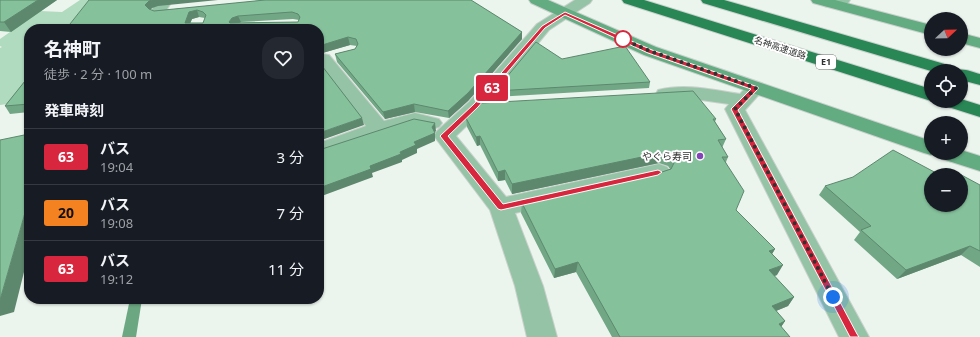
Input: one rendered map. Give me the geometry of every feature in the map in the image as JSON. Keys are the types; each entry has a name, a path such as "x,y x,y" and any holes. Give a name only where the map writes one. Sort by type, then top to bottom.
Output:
{"highway":[{"name":"名神高速道路","path":"629,0 924,93"},
{"path":"708,0 925,64"},
{"path":"968,76 980,80"},
{"path":"968,107 980,111"}],"street":[{"path":"536,0 750,94 924,146"},
{"path":"542,337 529,286 501,207 444,136 476,106 544,27 585,0"},
{"path":"830,1 924,28"},
{"path":"968,40 980,43"},
{"path":"326,58 379,129"},
{"path":"648,95 694,92 750,94"},
{"path":"750,94 735,109 854,337"},
{"path":"476,106 499,104"},
{"path":"324,149 379,129 415,119 453,127"},
{"path":"968,160 980,164"},
{"path":"501,207 658,172"}],"green space":[{"path":"80,0 96,0 77,24 24,24 24,91 15,103 0,105 0,48 2,47 0,46 0,39 40,11 62,12"}],"building":[{"path":"0,0 38,0 4,22 0,22"},
{"path":"89,0 152,0 145,5 154,11 265,0 471,0 522,32 468,93 448,111 414,104 383,112 335,54 355,49 358,44 356,39 348,37 324,44 324,24 70,24","holes":["197,10 206,15 203,23 185,23 189,12","292,12 298,14 300,17 298,22 229,22 232,18 238,16"]},
{"path":"536,42 562,59 625,46 650,82 495,91"},
{"path":"324,69 362,118 324,131"},
{"path":"24,82 24,104 5,106"},
{"path":"693,91 716,119 713,119 726,139 718,140 728,157 722,157 744,191 736,210 775,249 769,251 783,265 769,270 794,297 772,306 785,321 779,324 790,337 620,337 578,262 555,269 522,203 662,172 671,169 674,163 671,157 661,153 512,184 505,170 498,172 480,136 476,137 466,118 482,103"},
{"path":"414,119 435,123 432,127 435,133 414,142 416,145 400,152 401,154 370,166 371,169 324,186 324,148"},
{"path":"24,135 24,216 0,300 0,140"},
{"path":"893,150 927,168 924,168 924,212 968,212 968,179 980,185 980,251 970,246 906,270 861,230 871,226 825,186 853,177"}],"waterway":[{"path":"129,337 135,304"}],"bus line":[{"name":"63","path":"658,172 501,207 444,136 476,106 544,27 565,13 650,51 756,88 735,109 854,337"}],"place":[{"name":"やぐら寿司","path":"700,156"}],"route":[{"path":"623,39 650,51 756,88 735,109 833,297"}]}
